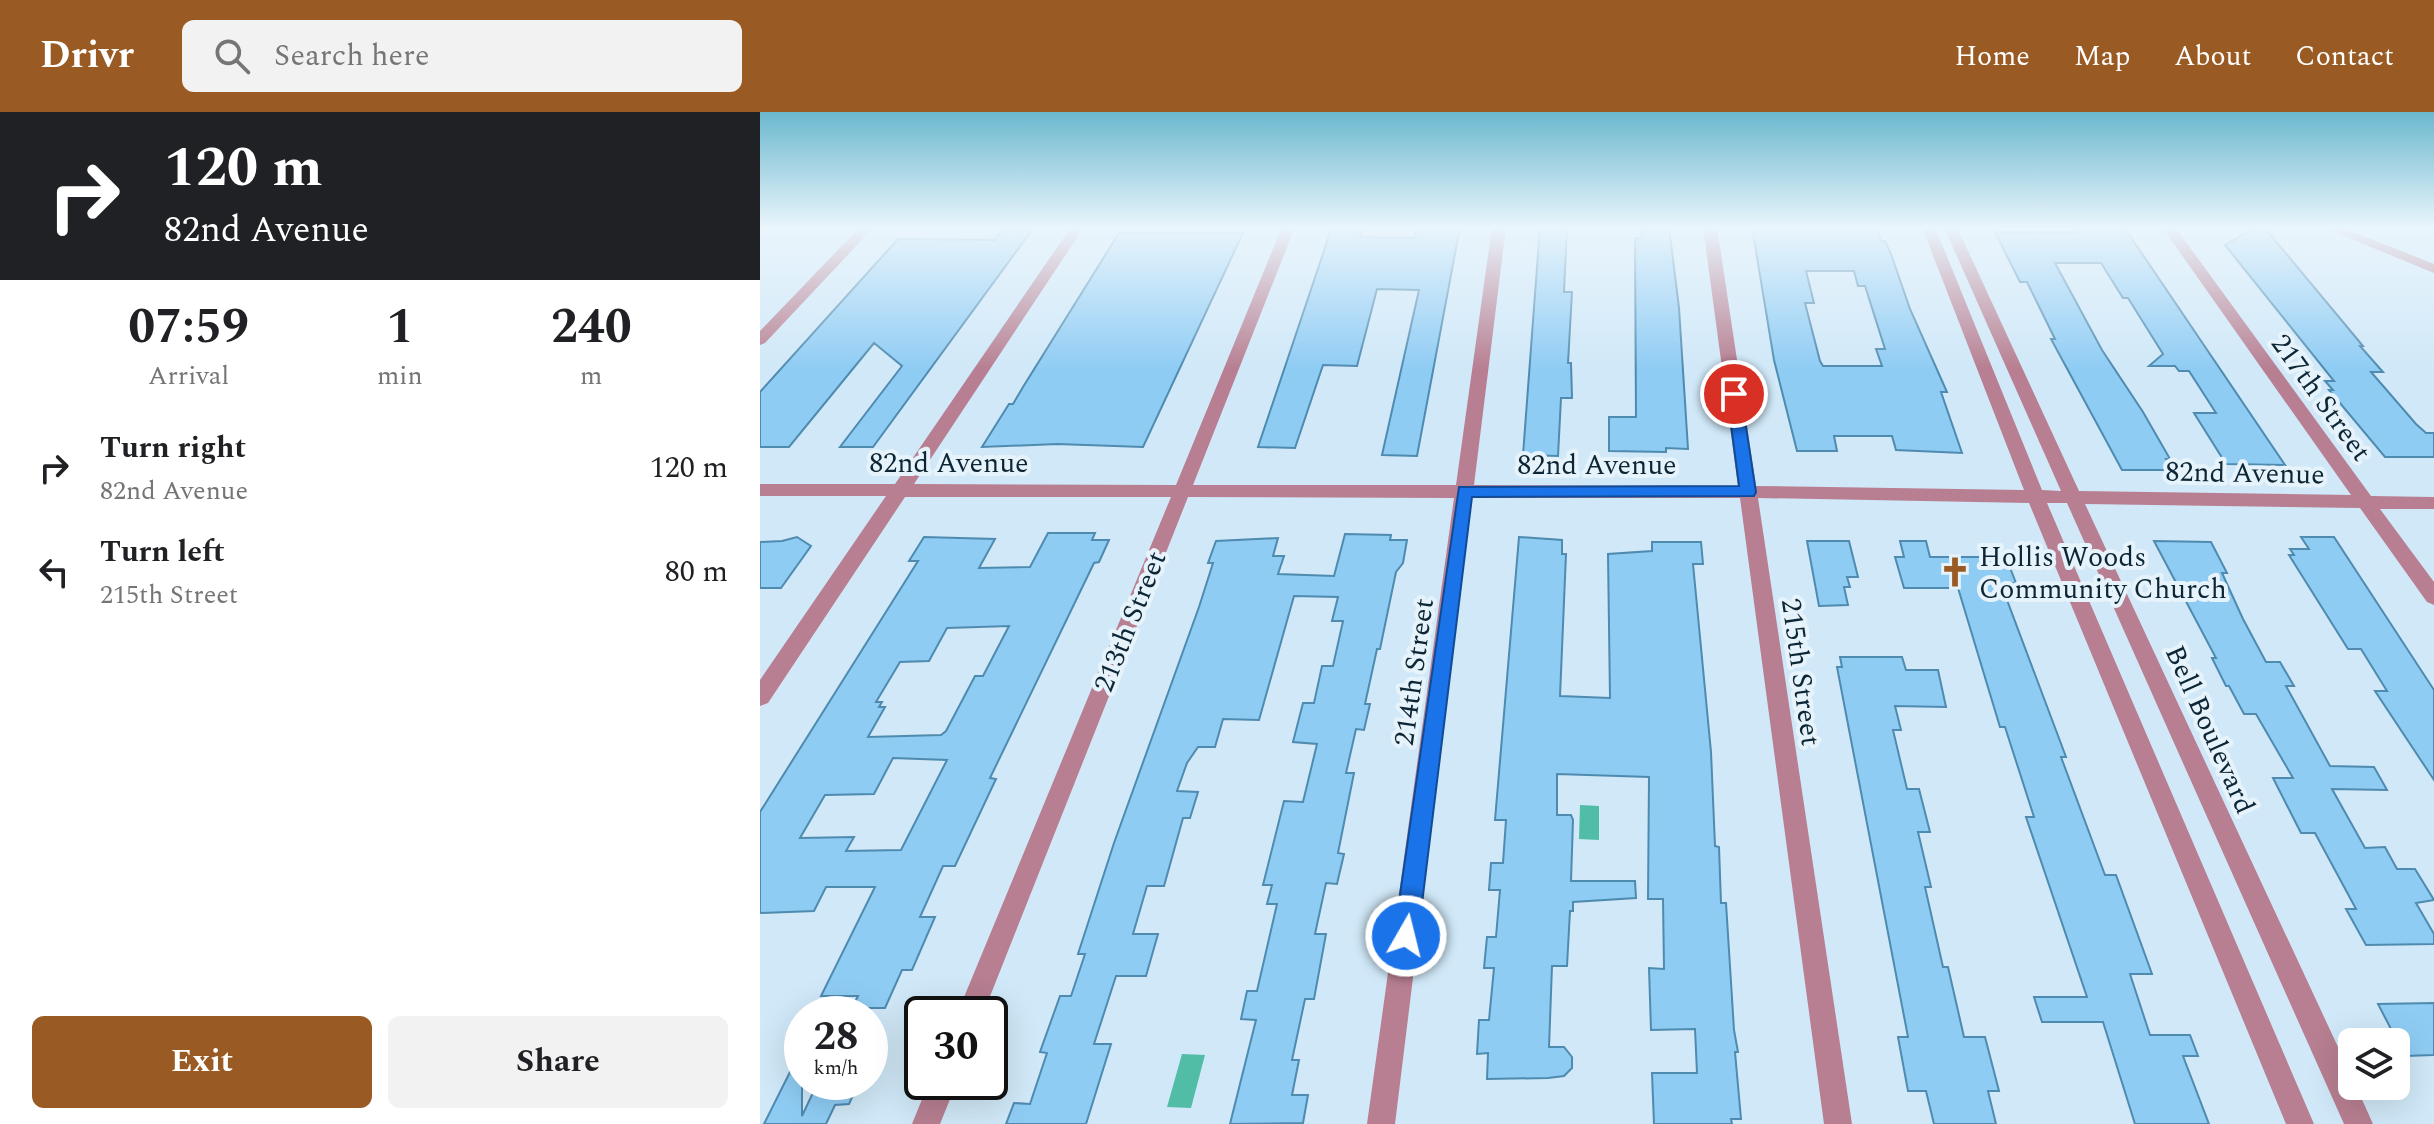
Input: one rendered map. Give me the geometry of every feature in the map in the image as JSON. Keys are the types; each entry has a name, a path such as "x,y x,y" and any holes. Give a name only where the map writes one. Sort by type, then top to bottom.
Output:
{"street":[{"path":"760,340 823,274"},
{"path":"760,697 1046,274"},
{"name":"213th Street","path":"977,996 1270,274"},
{"name":"214th Street","path":"1381,1124 1493,274"},
{"name":"215th Street","path":"1717,274 1838,1124"},
{"path":"1947,274 2036,495 2300,1124"},
{"name":"Bell Boulevard","path":"1972,274 2359,1124"},
{"name":"217th Street","path":"2202,274 2434,597"},
{"name":"82nd Avenue","path":"760,490 1748,492 2434,503"},
{"path":"926,1124 936,1100"}],"shaded area":[{"path":"1580,805 1599,806 1599,840 1579,839"},
{"path":"1182,1054 1205,1055 1191,1108 1167,1107"}],"building":[{"path":"866,274 1000,274 873,447 840,447 902,366 874,343 789,447 760,447 760,392"},
{"path":"1093,274 1224,274 1143,447 1057,444 982,447 1009,404 1013,404"},
{"path":"1316,274 1451,274 1417,456 1382,455 1419,290 1377,289 1357,366 1323,365 1295,448 1258,447"},
{"path":"1536,274 1565,274 1564,292 1572,292 1568,363 1571,363 1572,398 1561,398 1558,456 1523,455"},
{"path":"1635,274 1675,274 1688,449 1666,448 1666,452 1609,451 1609,417 1636,417"},
{"path":"1760,274 1807,274 1814,303 1805,303 1823,366 1882,366 1876,349 1885,349 1865,286 1858,286 1855,274 1898,274 1947,392 1941,392 1962,453 1896,450 1892,436 1834,436 1837,451 1797,451 1774,360"},
{"path":"2016,274 2061,274 2102,350 2170,459 2166,459 2172,470 2122,470 2051,339 2055,339 2027,282 2020,282"},
{"path":"2108,274 2156,274 2285,465 2226,464 2194,413 2216,413 2189,371 2179,371 2175,366 2149,366 2163,354 2128,298 2123,298"},
{"path":"2248,274 2303,274 2383,372 2371,372 2416,424 2426,433 2434,433 2434,457 2385,457 2329,390 2333,390 2325,381 2334,381"},
{"path":"1048,533 1095,533 1092,540 1109,540 1099,562 1094,563 990,778 996,779 955,866 943,866 920,917 935,917 912,970 902,970 888,1001 888,996 821,996 875,887 826,887 814,911 760,913 760,812 918,561 909,561 924,537 995,539 979,568 1030,567","holes":["1009,626 983,676 975,676 941,735 868,737 885,707 879,707 882,702 876,702 900,662 929,661 947,628","893,758 947,760 901,850 846,851 854,837 800,838 825,795 874,794"]},
{"path":"1345,534 1391,535 1390,540 1407,540 1403,563 1396,572 1380,649 1377,649 1365,704 1370,704 1364,730 1356,729 1346,773 1354,773 1338,853 1344,854 1337,884 1326,883 1315,934 1326,934 1314,999 1305,999 1292,1060 1299,1060 1292,1095 1308,1095 1303,1123 1230,1124 1256,1020 1241,1019 1247,991 1257,991 1277,904 1267,904 1272,885 1263,885 1284,801 1303,802 1317,744 1293,742 1303,703 1314,703 1322,666 1333,666 1343,621 1332,621 1338,597 1294,596 1259,720 1223,719 1215,747 1198,747 1187,763 1177,791 1198,792 1190,818 1183,818 1164,886 1147,886 1133,934 1158,934 1146,976 1116,976 1094,1044 1111,1044 1086,1124 1006,1124 1014,1103 1030,1104 1047,1053 1040,1052 1060,996 1071,996 1085,954 1078,954 1114,843 1199,607 1213,563 1208,563 1216,541 1278,538 1273,556 1284,556 1278,574 1334,576"},
{"path":"797,537 811,546 781,588 760,588 760,542"},
{"path":"1519,537 1562,540 1562,554 1566,554 1560,696 1610,698 1608,554 1652,551 1652,542 1701,542 1703,564 1693,564 1711,752 1715,846 1719,847 1721,903 1726,903 1738,1052 1735,1052 1741,1119 1731,1119 1732,1124 1654,1124 1652,1073 1697,1073 1695,1029 1651,1030 1649,968 1664,969 1663,899 1648,899 1649,777 1557,774 1557,815 1571,815 1573,820 1571,881 1635,881 1636,898 1573,902 1567,966 1552,966 1549,1047 1564,1047 1572,1057 1572,1068 1564,1076 1487,1079 1488,1053 1477,1054 1479,1020 1489,1020 1494,968 1484,968 1487,937 1496,937 1500,890 1489,890 1491,863 1503,863 1506,820 1495,820"},
{"path":"2301,537 2334,537 2434,690 2434,780 2375,691 2387,691 2361,649 2348,649 2289,555 2294,555 2290,549 2309,549"},
{"path":"1807,541 1849,541 1858,577 1847,577 1850,587 1844,587 1848,605 1819,606"},
{"path":"1900,541 1926,541 1930,557 1996,557 1997,560 2007,560 2016,583 2005,584 2008,592 2004,592 2066,757 2061,757 2105,875 2116,875 2152,974 2130,974 2150,1035 2190,1035 2198,1056 2183,1056 2209,1124 2135,1124 2103,1022 2042,1022 2034,997 2087,997 2026,817 2034,817 2005,727 2000,727 1958,588 1904,588 1895,557 1904,557"},
{"path":"2154,541 2211,542 2227,573 2222,573 2243,619 2266,662 2280,662 2294,686 2286,686 2330,766 2374,767 2387,790 2332,789 2365,848 2385,847 2397,869 2415,869 2434,900 2416,903 2434,934 2434,944 2366,945 2346,909 2356,909 2315,833 2301,833 2273,778 2293,778 2256,714 2244,714 2229,686 2226,686 2212,658 2216,658"},
{"path":"1840,657 1902,657 1906,670 1938,670 1946,707 1895,706 1901,730 1893,730 1907,789 1919,789 1930,832 1918,832 1931,887 1925,887 1943,967 1948,967 1964,1037 1985,1037 1999,1091 1988,1091 1996,1124 1934,1124 1926,1091 1908,1091 1898,1037 1908,1037 1837,667 1842,667"},
{"path":"2434,1003 2434,1055 2410,1056 2410,1028 2390,1028 2378,1004"},
{"path":"784,1084 784,1100 802,1100 802,1116 810,1100 851,1100 849,1104 835,1105 826,1124 764,1124"}],"place":[{"name":"Hollis Woods Community Church","path":"1955,572"}],"route":[{"path":"1406,936 1465,491 1748,492 1734,394"}]}
